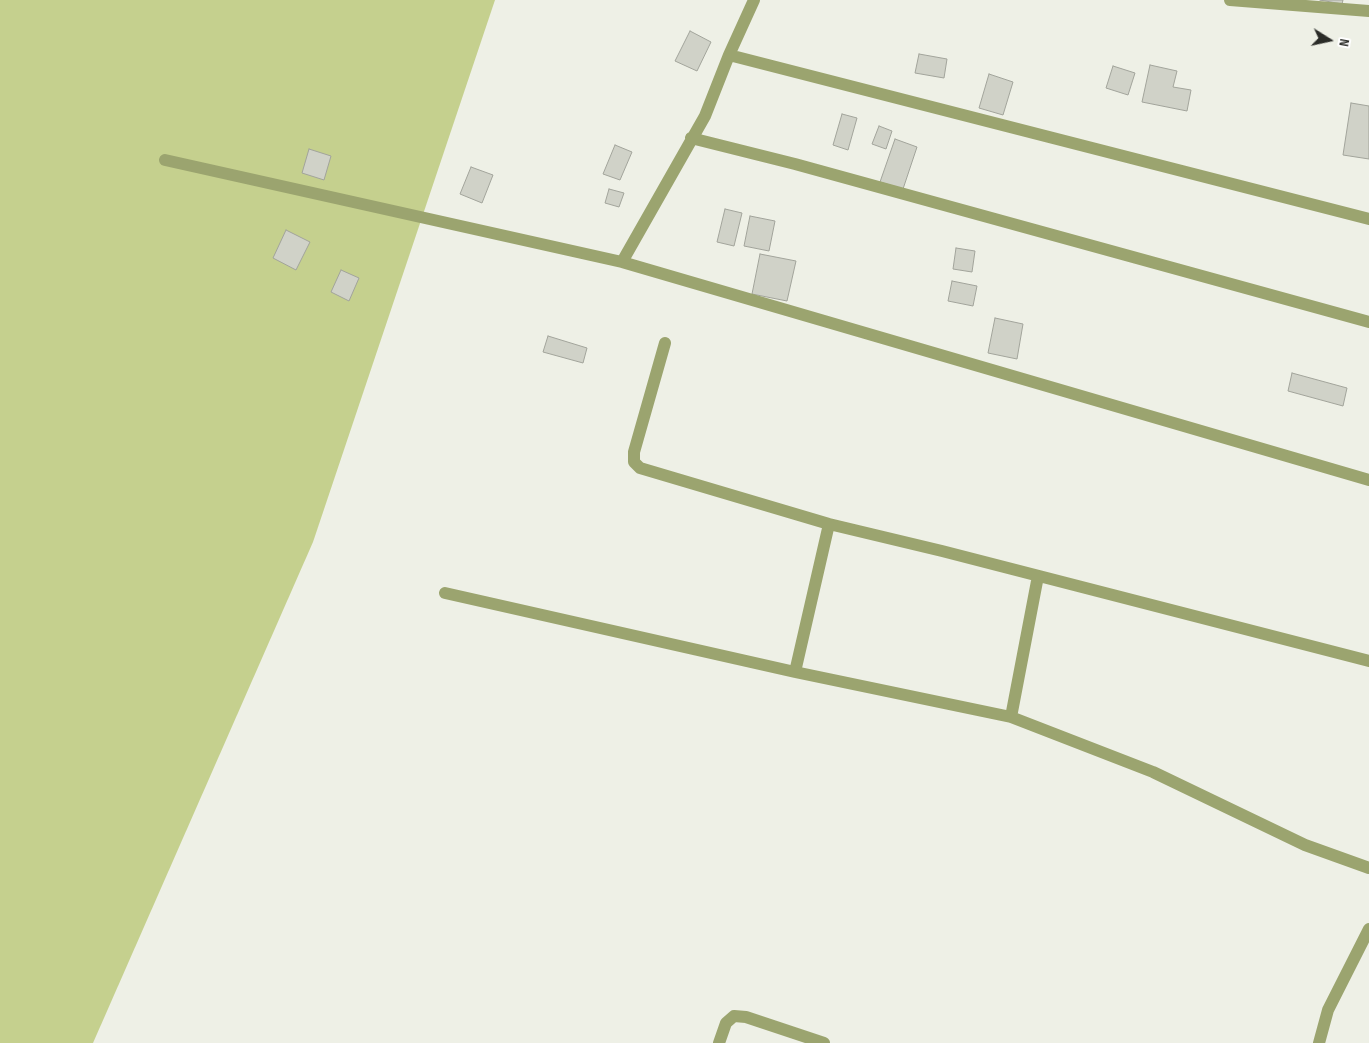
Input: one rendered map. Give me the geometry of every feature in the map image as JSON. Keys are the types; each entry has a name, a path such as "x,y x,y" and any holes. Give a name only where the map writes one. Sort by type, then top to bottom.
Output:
{"street":[{"path":"622,262 705,116 729,54 754,0"},
{"path":"1230,0 1369,11"},
{"path":"729,54 1369,219"},
{"path":"691,138 795,164 1369,322"},
{"path":"165,160 622,262 1369,480"},
{"path":"665,343 634,452 634,462 640,468 651,473 829,524 1369,660"},
{"path":"795,672 829,524"},
{"path":"1011,717 1038,576"},
{"path":"445,593 795,672 1011,717 1153,772 1305,845 1369,868"},
{"path":"1320,1043 1328,1010 1369,929"},
{"path":"719,1043 726,1023 734,1016 746,1017 824,1043"}],"green space":[{"path":"0,0 495,0 313,542 93,1043 0,1043"}],"building":[{"path":"1320,0 1343,0 1342,4"},
{"path":"690,31 711,42 697,71 675,61"},
{"path":"919,54 947,59 944,78 915,73"},
{"path":"1150,65 1177,71 1173,87 1191,90 1187,111 1142,102"},
{"path":"1113,66 1135,73 1128,95 1106,88"},
{"path":"989,74 1013,82 1003,115 979,108"},
{"path":"1351,103 1369,106 1369,159 1343,155"},
{"path":"842,114 857,118 848,150 833,145"},
{"path":"879,126 892,131 886,149 872,144"},
{"path":"895,139 917,147 903,189 880,182"},
{"path":"615,145 632,152 620,180 603,174"},
{"path":"309,149 331,156 324,180 302,173"},
{"path":"471,167 493,175 482,203 460,194"},
{"path":"609,189 624,193 619,207 605,203"},
{"path":"725,209 742,213 734,246 717,242"},
{"path":"750,216 775,221 769,251 744,246"},
{"path":"286,230 310,242 296,270 273,258"},
{"path":"956,248 975,251 972,272 953,269"},
{"path":"760,254 796,261 787,301 752,294"},
{"path":"341,270 359,278 349,301 331,292"},
{"path":"952,281 977,286 973,306 948,301"},
{"path":"995,318 1023,324 1017,359 988,353"},
{"path":"548,336 587,348 583,363 543,352"},
{"path":"1292,373 1347,388 1343,406 1288,391"}]}
